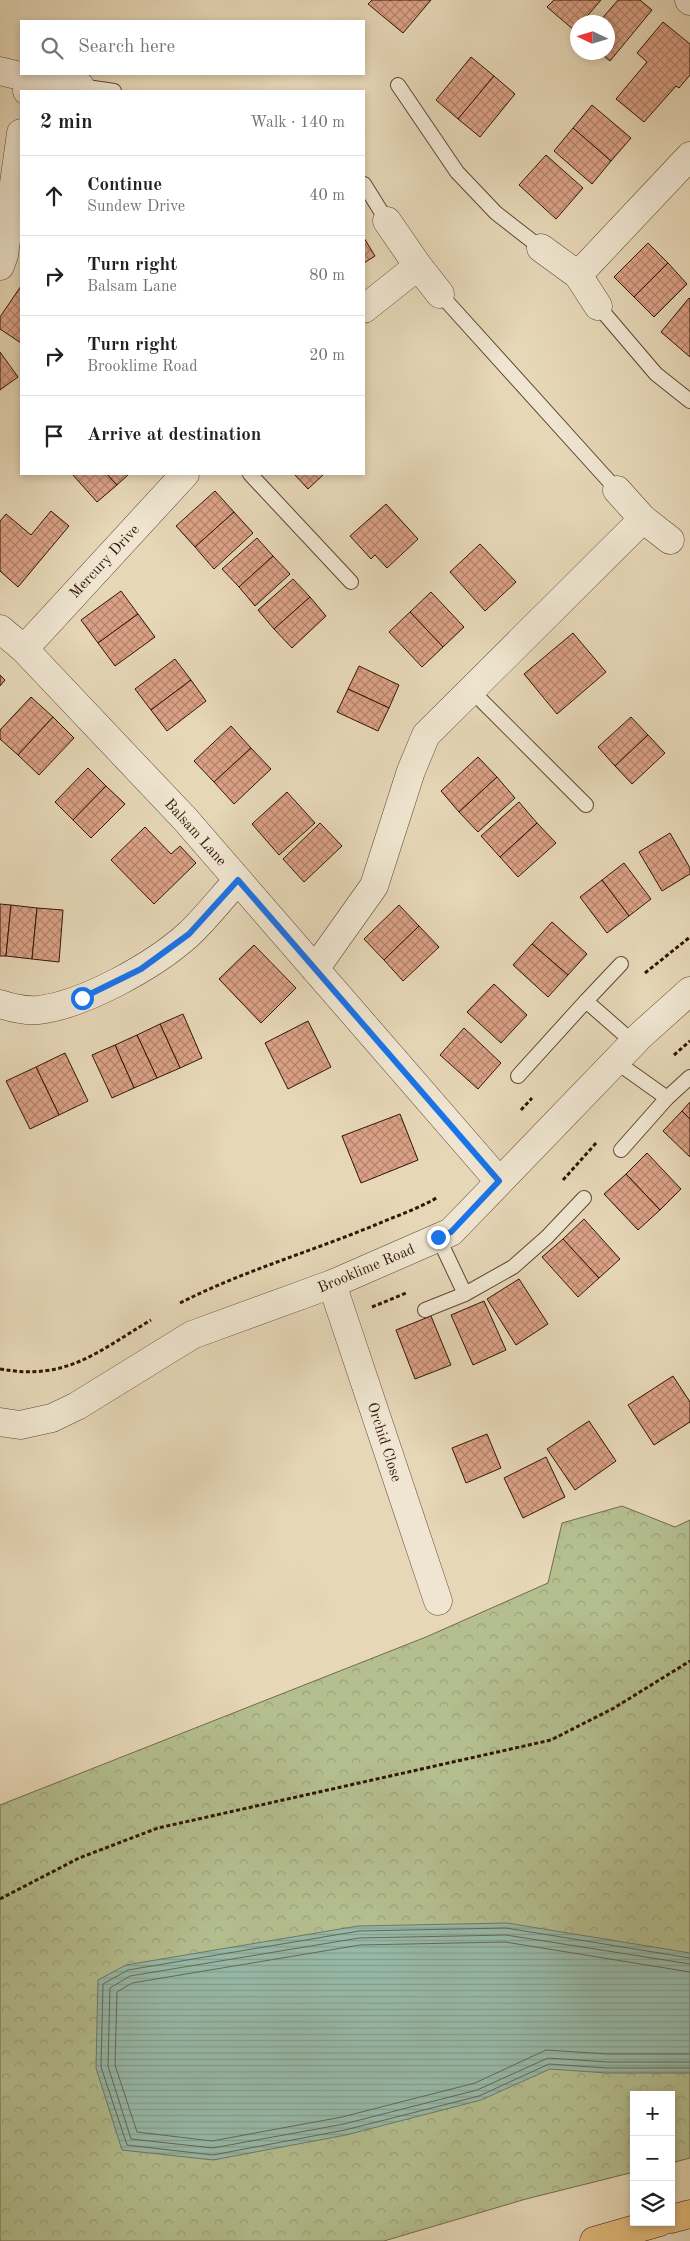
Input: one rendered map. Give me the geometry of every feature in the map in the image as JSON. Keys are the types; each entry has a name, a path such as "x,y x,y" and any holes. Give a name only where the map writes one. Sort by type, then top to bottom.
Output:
{"main road":[{"path":"675,2218 690,2214"},
{"path":"594,2241 646,2226"}],"street":[{"path":"0,71 28,85 80,86"},
{"path":"0,266 4,254 20,140"},
{"path":"578,275 690,156"},
{"path":"387,221 440,294"},
{"path":"541,248 578,275 598,306"},
{"path":"365,309 418,266"},
{"name":"Mercury Drive","path":"24,649 184,475"},
{"path":"617,490 643,519 670,540"},
{"path":"315,969 374,886 411,770 426,735 643,519"},
{"name":"Balsam Lane","path":"0,630 24,649 185,819 499,1181"},
{"path":"0,1004 22,1010 38,1010 82,998 141,969 189,934 238,880"},
{"name":"Brooklime Road","path":"0,1422 20,1425 52,1418 77,1406 192,1335 332,1284 451,1232 624,1052 690,991"},
{"name":"Orchid Close","path":"332,1284 438,1600"}],"lane":[{"path":"398,85 457,172 496,213 541,248"},
{"path":"80,86 107,90"},
{"path":"365,186 387,221"},
{"path":"440,294 617,490"},
{"path":"598,306 656,374 690,402"},
{"path":"251,475 351,582"},
{"path":"471,690 586,806"},
{"path":"518,1076 620,964"},
{"path":"586,1001 624,1052 667,1098"},
{"path":"621,1150 667,1098 690,1077"},
{"path":"425,1310 465,1294 513,1267 584,1198"},
{"path":"438,1237 465,1294"}],"path":[{"path":"641,977 690,937"},
{"path":"518,1113 536,1092"},
{"path":"178,1304 224,1282 323,1247 430,1202 444,1192"},
{"path":"0,1369 42,1373 65,1368 80,1362 155,1317"},
{"path":"0,1899 79,1858 158,1828 551,1740 614,1708 690,1662"}],"green space":[{"path":"622,1506 675,1527 690,1520 690,2158 675,2162 675,2091 630,2091 630,2173 526,2199 384,2241 0,2241 0,1805 426,1637 548,1583 562,1523"}],"water":[{"path":"507,1923 690,1953 690,2073 607,2073 550,2069 481,2100 346,2135 213,2160 122,2150 96,2068 98,1980 126,1965 358,1926"}],"building":[{"path":"372,0 431,0 403,33 368,4"},
{"path":"554,0 601,0 588,15 570,15 570,27 547,7"},
{"path":"618,0 640,0 652,10 615,55 615,15 605,15"},
{"path":"663,22 690,44 690,75 679,88 676,86 644,122 616,99 647,62 637,53"},
{"path":"471,57 494,76 458,119 436,100"},
{"path":"494,76 515,94 480,137 458,119"},
{"path":"592,105 631,138 611,161 573,128"},
{"path":"573,128 611,161 592,184 554,151"},
{"path":"546,155 583,188 556,219 519,185"},
{"path":"365,240 375,256 365,262"},
{"path":"648,243 668,263 634,297 614,277"},
{"path":"668,263 687,284 654,317 634,297"},
{"path":"20,287 20,342 0,329 0,317"},
{"path":"690,299 690,357 661,332"},
{"path":"0,352 18,377 0,390"},
{"path":"73,475 108,475 117,485 97,502"},
{"path":"108,475 128,475 117,485"},
{"path":"295,475 323,475 308,489"},
{"path":"215,491 234,512 195,547 176,526"},
{"path":"386,504 418,539 387,568 375,555 371,559 350,536"},
{"path":"51,511 69,526 18,587 0,571 0,521 6,514 31,535"},
{"path":"234,512 253,533 214,569 195,547"},
{"path":"257,538 273,556 239,587 222,569"},
{"path":"480,544 516,582 485,611 450,572"},
{"path":"273,556 290,574 255,606 239,587"},
{"path":"293,579 310,597 274,629 258,610"},
{"path":"121,591 138,614 98,643 81,620"},
{"path":"431,592 464,627 443,647 410,612"},
{"path":"310,597 326,616 292,648 274,629"},
{"path":"410,612 443,647 422,667 389,632"},
{"path":"138,614 155,637 115,666 98,643"},
{"path":"573,633 606,672 557,714 524,674"},
{"path":"175,659 191,680 151,710 135,689"},
{"path":"359,666 399,685 389,708 348,689"},
{"path":"0,675 5,680 0,686"},
{"path":"191,680 206,701 167,731 151,710"},
{"path":"348,689 389,708 378,731 337,712"},
{"path":"31,697 53,717 18,755 0,739 0,730"},
{"path":"53,717 74,738 39,775 18,755"},
{"path":"631,717 648,735 615,766 598,747"},
{"path":"231,726 251,748 214,782 194,761"},
{"path":"648,735 665,753 632,784 615,766"},
{"path":"251,748 271,769 234,804 214,782"},
{"path":"478,757 497,777 459,812 441,791"},
{"path":"88,768 106,786 73,820 55,802"},
{"path":"497,777 515,798 478,832 459,812"},
{"path":"106,786 125,804 91,838 73,820"},
{"path":"287,792 315,823 279,855 252,824"},
{"path":"519,802 537,823 500,857 481,836"},
{"path":"320,823 342,846 304,882 283,859"},
{"path":"537,823 556,843 518,877 500,857"},
{"path":"145,827 171,854 180,846 196,863 154,904 111,860"},
{"path":"670,833 690,868 690,874 662,891 639,852"},
{"path":"624,863 651,899 629,916 602,880"},
{"path":"602,880 629,916 607,933 580,897"},
{"path":"0,904 11,905 6,956 0,956"},
{"path":"11,905 37,908 32,959 6,956"},
{"path":"399,905 419,926 384,960 364,939"},
{"path":"37,908 63,910 59,962 32,959"},
{"path":"552,922 587,954 568,975 532,944"},
{"path":"419,926 439,947 403,981 384,960"},
{"path":"532,944 568,975 548,997 513,965"},
{"path":"254,945 296,988 261,1023 219,979"},
{"path":"494,984 527,1015 501,1043 467,1012"},
{"path":"183,1014 202,1058 180,1068 160,1024"},
{"path":"308,1021 331,1067 288,1089 265,1043"},
{"path":"160,1024 180,1068 157,1078 137,1035"},
{"path":"464,1028 501,1063 478,1089 440,1055"},
{"path":"137,1035 157,1078 134,1088 115,1045"},
{"path":"115,1045 134,1088 112,1098 92,1055"},
{"path":"65,1053 88,1101 59,1115 36,1067"},
{"path":"36,1067 59,1115 30,1129 6,1081"},
{"path":"690,1102 690,1119 682,1111"},
{"path":"682,1111 690,1119 690,1157 663,1131"},
{"path":"400,1114 418,1160 361,1183 342,1136"},
{"path":"647,1153 681,1189 660,1210 626,1174"},
{"path":"626,1174 660,1210 638,1230 604,1194"},
{"path":"584,1219 620,1259 599,1278 563,1239"},
{"path":"563,1239 599,1278 578,1297 542,1257"},
{"path":"519,1279 548,1324 516,1345 487,1299"},
{"path":"484,1301 506,1350 473,1365 451,1315"},
{"path":"431,1316 451,1365 415,1379 396,1330"},
{"path":"673,1376 690,1402 690,1422 654,1445 628,1405"},
{"path":"589,1421 616,1461 575,1490 547,1449"},
{"path":"487,1434 501,1468 466,1483 452,1448"},
{"path":"546,1457 565,1497 523,1518 504,1478"}],"route":[{"path":"82,998 141,969 189,934 238,880 499,1181 451,1232 438,1237"}]}
